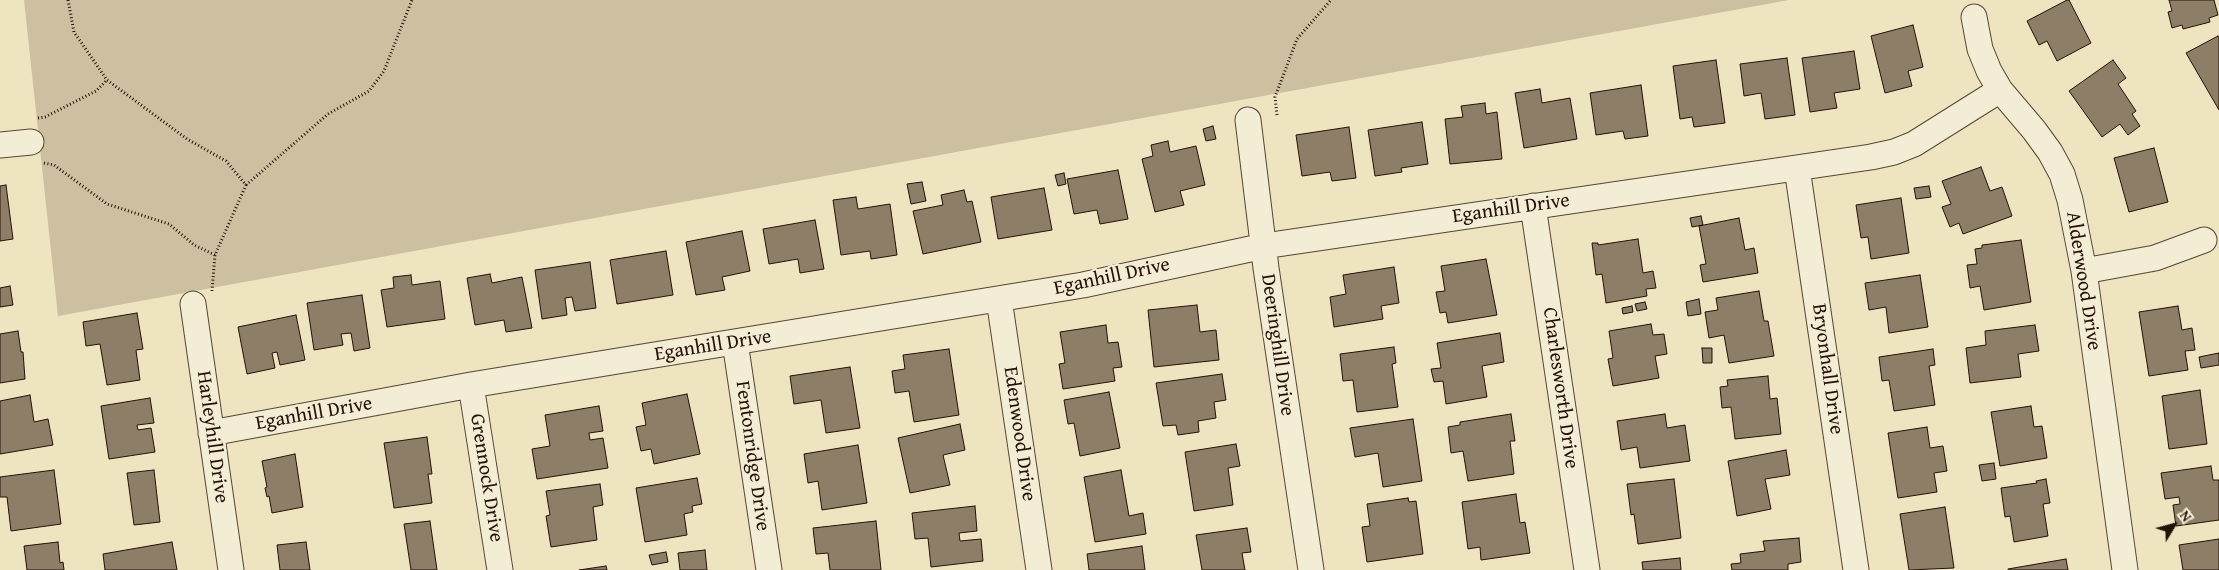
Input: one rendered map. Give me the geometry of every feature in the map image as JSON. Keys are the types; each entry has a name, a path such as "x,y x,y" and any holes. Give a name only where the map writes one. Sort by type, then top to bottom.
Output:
{"street":[{"name":"Alderwood Drive","path":"1974,17 1980,49 1989,71 2000,90 2034,130 2062,174 2070,200 2084,272 2125,570"},
{"name":"Eganhill Drive","path":"211,433 471,385 1084,285 1264,246 1797,168 1894,152 1935,132 2000,90"},
{"name":"Deeringhill Drive","path":"1248,120 1264,246 1311,570"},
{"path":"0,145 34,141"},
{"name":"Bryonhall Drive","path":"1797,168 1856,570"},
{"name":"Charlesworth Drive","path":"1533,206 1587,570"},
{"path":"2084,272 2156,258 2204,240"},
{"name":"Edenwood Drive","path":"999,299 1039,570"},
{"name":"Harleyhill Drive","path":"202,302 211,433 231,570"},
{"name":"Fentonridge Drive","path":"735,342 769,570"},
{"name":"Grennock Drive","path":"471,385 500,570"}],"path":[{"path":"68,0 74,32 107,80 187,139 226,161 246,185"},
{"path":"202,302 215,255 246,185 328,114 369,91 384,71 412,0"},
{"path":"1277,115 1275,97 1297,39 1331,0"},
{"path":"107,80 96,91 45,117 34,141 54,165 107,204 169,224 194,244 215,255"}],"shaded area":[{"path":"24,0 1789,0 58,316"}],"building":[{"path":"2069,0 2091,43 2057,61 2047,41 2039,45 2027,21"},
{"path":"2169,0 2214,0 2218,15 2209,18 2210,22 2183,29 2182,25 2172,28 2168,12 2172,11"},
{"path":"1913,25 1923,67 1908,71 1912,86 1885,93 1871,36"},
{"path":"2218,36 2219,38 2219,110 2186,53"},
{"path":"1854,51 1860,89 1834,93 1837,108 1810,112 1802,58"},
{"path":"1787,58 1795,115 1765,119 1761,93 1744,96 1740,64"},
{"path":"1716,60 1725,123 1694,127 1692,117 1680,119 1673,66"},
{"path":"2113,60 2126,78 2118,84 2136,111 2132,114 2140,126 2128,135 2120,124 2102,137 2069,91"},
{"path":"1641,85 1648,136 1625,139 1623,131 1596,135 1590,93"},
{"path":"1540,89 1542,103 1570,98 1577,139 1524,148 1515,93"},
{"path":"1485,103 1486,114 1497,112 1502,159 1450,164 1445,119 1463,117 1461,106"},
{"path":"1422,122 1428,164 1401,168 1402,172 1375,176 1368,130"},
{"path":"1213,126 1216,139 1206,141 1203,129"},
{"path":"1349,127 1356,178 1332,181 1330,172 1302,176 1296,135"},
{"path":"1168,141 1170,152 1196,146 1205,185 1180,191 1184,205 1155,212 1142,159 1153,156 1151,145"},
{"path":"2154,148 2168,202 2129,212 2114,158"},
{"path":"1981,167 1990,191 2002,187 2012,216 1963,234 1959,223 1950,227 1942,207 1951,204 1942,181"},
{"path":"1118,170 1128,219 1100,224 1097,210 1074,214 1067,179"},
{"path":"1064,173 1066,184 1058,186 1055,175"},
{"path":"922,182 926,201 911,204 907,184"},
{"path":"6,185 13,239 0,241 0,186"},
{"path":"1929,186 1931,197 1916,199 1914,188"},
{"path":"1044,188 1052,230 998,239 991,197"},
{"path":"964,190 967,202 972,201 981,242 923,254 913,211 943,205 941,195"},
{"path":"856,197 858,209 890,204 897,255 871,259 870,251 841,255 833,200"},
{"path":"1901,198 1909,253 1871,259 1868,237 1861,238 1856,205"},
{"path":"1701,216 1703,225 1692,227 1690,218"},
{"path":"1739,218 1745,250 1754,248 1758,273 1703,282 1700,265 1706,264 1699,226"},
{"path":"815,220 824,269 800,273 798,259 769,264 763,229"},
{"path":"742,231 750,271 722,277 725,290 696,295 686,242"},
{"path":"1638,239 1643,273 1653,271 1656,288 1646,289 1647,296 1606,303 1602,274 1596,275 1592,243 1598,243 1598,245"},
{"path":"2021,240 2031,302 1984,310 1980,286 1970,288 1967,265 1977,264 1975,249 1982,248 1982,245"},
{"path":"666,251 673,295 617,304 610,260"},
{"path":"1486,259 1497,315 1448,323 1446,312 1440,313 1436,292 1445,291 1441,266"},
{"path":"590,262 596,308 575,311 572,297 565,298 567,315 542,319 535,270"},
{"path":"1394,267 1399,303 1381,306 1383,319 1334,327 1330,297 1346,294 1343,275"},
{"path":"490,274 492,283 522,277 532,328 506,332 504,320 475,325 467,278"},
{"path":"411,275 412,285 440,281 445,319 387,327 381,290 394,288 393,277"},
{"path":"1920,275 1928,327 1889,333 1886,307 1869,310 1865,283"},
{"path":"10,286 13,305 0,307 0,288"},
{"path":"1759,291 1764,321 1768,321 1774,356 1729,363 1724,335 1709,338 1705,312 1718,310 1716,298"},
{"path":"362,295 370,348 354,351 351,333 341,334 343,345 314,350 307,303"},
{"path":"1699,299 1701,314 1688,316 1686,302"},
{"path":"1645,302 1647,309 1637,311 1635,304"},
{"path":"1197,305 1200,332 1216,330 1219,360 1154,367 1148,310"},
{"path":"1632,306 1633,312 1623,314 1622,308"},
{"path":"2178,306 2182,330 2192,328 2195,350 2185,351 2188,370 2149,376 2139,312"},
{"path":"137,313 143,349 136,350 140,380 107,385 100,344 86,346 83,322"},
{"path":"296,315 305,360 280,365 277,352 272,353 275,368 247,374 238,327"},
{"path":"1651,324 1653,335 1664,334 1667,354 1655,356 1659,378 1613,386 1608,359 1613,358 1609,331"},
{"path":"1106,325 1108,343 1118,342 1122,367 1113,368 1115,381 1063,389 1059,364 1065,363 1060,332"},
{"path":"2035,325 2039,351 2018,354 2021,377 1970,383 1966,348 1986,345 1985,331"},
{"path":"18,331 21,352 23,352 25,379 0,383 0,334"},
{"path":"1500,333 1504,362 1482,366 1487,397 1446,404 1443,381 1434,382 1431,369 1441,368 1437,343"},
{"path":"1394,347 1396,363 1392,364 1398,407 1357,412 1353,380 1343,381 1340,354"},
{"path":"1702,348 1712,348 1712,363 1703,363"},
{"path":"949,349 959,415 914,422 909,391 895,393 892,371 905,369 903,355"},
{"path":"1933,349 1935,365 1929,366 1935,405 1894,411 1889,380 1882,381 1879,357"},
{"path":"2219,353 2219,365 2201,368 2199,357"},
{"path":"850,367 860,428 826,433 821,400 794,404 790,376"},
{"path":"1222,374 1226,400 1214,402 1216,418 1198,421 1199,432 1178,435 1176,425 1163,426 1156,383"},
{"path":"1768,376 1770,399 1777,398 1781,434 1735,439 1731,407 1722,408 1720,387 1728,386 1727,380"},
{"path":"2200,390 2207,444 2169,449 2162,396"},
{"path":"1109,392 1120,448 1080,456 1074,423 1068,424 1064,400"},
{"path":"687,394 700,454 654,464 651,449 641,451 636,427 646,425 642,403"},
{"path":"30,395 34,422 48,419 53,445 0,454 0,401"},
{"path":"150,398 154,423 137,425 138,430 151,428 155,452 109,459 101,406"},
{"path":"599,406 603,431 589,433 590,440 603,438 608,468 537,479 532,449 550,446 545,415"},
{"path":"2031,406 2034,427 2042,426 2047,458 2000,466 1991,412"},
{"path":"1511,414 1515,441 1510,441 1514,474 1468,481 1463,451 1451,453 1448,427 1460,425 1460,422"},
{"path":"1665,414 1667,428 1685,425 1690,461 1640,468 1637,447 1621,450 1617,421"},
{"path":"1413,419 1422,481 1383,487 1378,453 1355,457 1350,428"},
{"path":"960,424 965,450 943,455 950,485 910,493 898,438"},
{"path":"1927,427 1930,448 1943,446 1947,471 1934,473 1937,492 1898,498 1888,433"},
{"path":"427,437 432,474 428,474 432,503 394,508 384,443"},
{"path":"1236,444 1240,466 1228,468 1233,505 1194,511 1185,452"},
{"path":"858,445 867,503 822,510 818,481 808,483 804,454"},
{"path":"1786,450 1790,475 1765,479 1771,509 1737,516 1728,461"},
{"path":"295,454 303,507 272,513 269,496 267,497 265,488 267,487 262,461"},
{"path":"1994,463 1996,479 1982,481 1979,465"},
{"path":"2211,466 2213,480 2219,480 2219,520 2176,526 2173,505 2180,504 2179,497 2165,499 2161,473"},
{"path":"54,470 61,524 11,531 7,497 0,497 0,477"},
{"path":"154,470 160,522 134,525 127,473"},
{"path":"1121,470 1129,516 1143,513 1146,534 1095,542 1084,477"},
{"path":"697,478 702,504 692,506 693,512 684,514 687,535 645,542 636,488"},
{"path":"1674,479 1681,538 1638,544 1634,514 1631,515 1627,484"},
{"path":"2046,479 2050,503 2043,504 2048,536 2014,542 2010,516 2005,517 2001,488 2037,483 2036,481"},
{"path":"600,484 603,505 593,507 597,540 551,547 546,516 550,515 546,491"},
{"path":"1516,494 1520,523 1525,522 1530,553 1481,560 1480,547 1468,549 1462,502"},
{"path":"1408,498 1409,502 1416,501 1423,554 1367,562 1362,527 1370,526 1367,504"},
{"path":"975,506 977,531 959,533 960,541 981,539 983,561 931,567 928,538 915,539 912,513"},
{"path":"1945,507 1954,568 1909,570 1900,514"},
{"path":"430,521 437,570 411,570 404,524"},
{"path":"876,521 881,570 830,570 828,553 816,554 813,528"},
{"path":"1247,528 1251,552 1242,553 1245,570 1202,570 1196,535"},
{"path":"1799,538 1801,562 1788,564 1788,570 1732,570 1731,564 1741,563 1740,554 1765,551 1763,541"},
{"path":"2219,539 2219,570 2183,570 2179,545"},
{"path":"58,542 60,563 63,562 64,570 27,570 24,546"},
{"path":"172,542 177,570 105,570 103,554"},
{"path":"306,542 310,570 280,570 277,545"},
{"path":"1142,546 1145,570 1089,570 1087,554"},
{"path":"705,550 707,570 680,570 678,553"},
{"path":"666,552 668,562 652,565 649,555"},
{"path":"1680,558 1681,570 1643,570 1642,562"},
{"path":"2066,559 2068,570 2008,570 2008,569"},
{"path":"606,566 607,570 579,570"}]}
